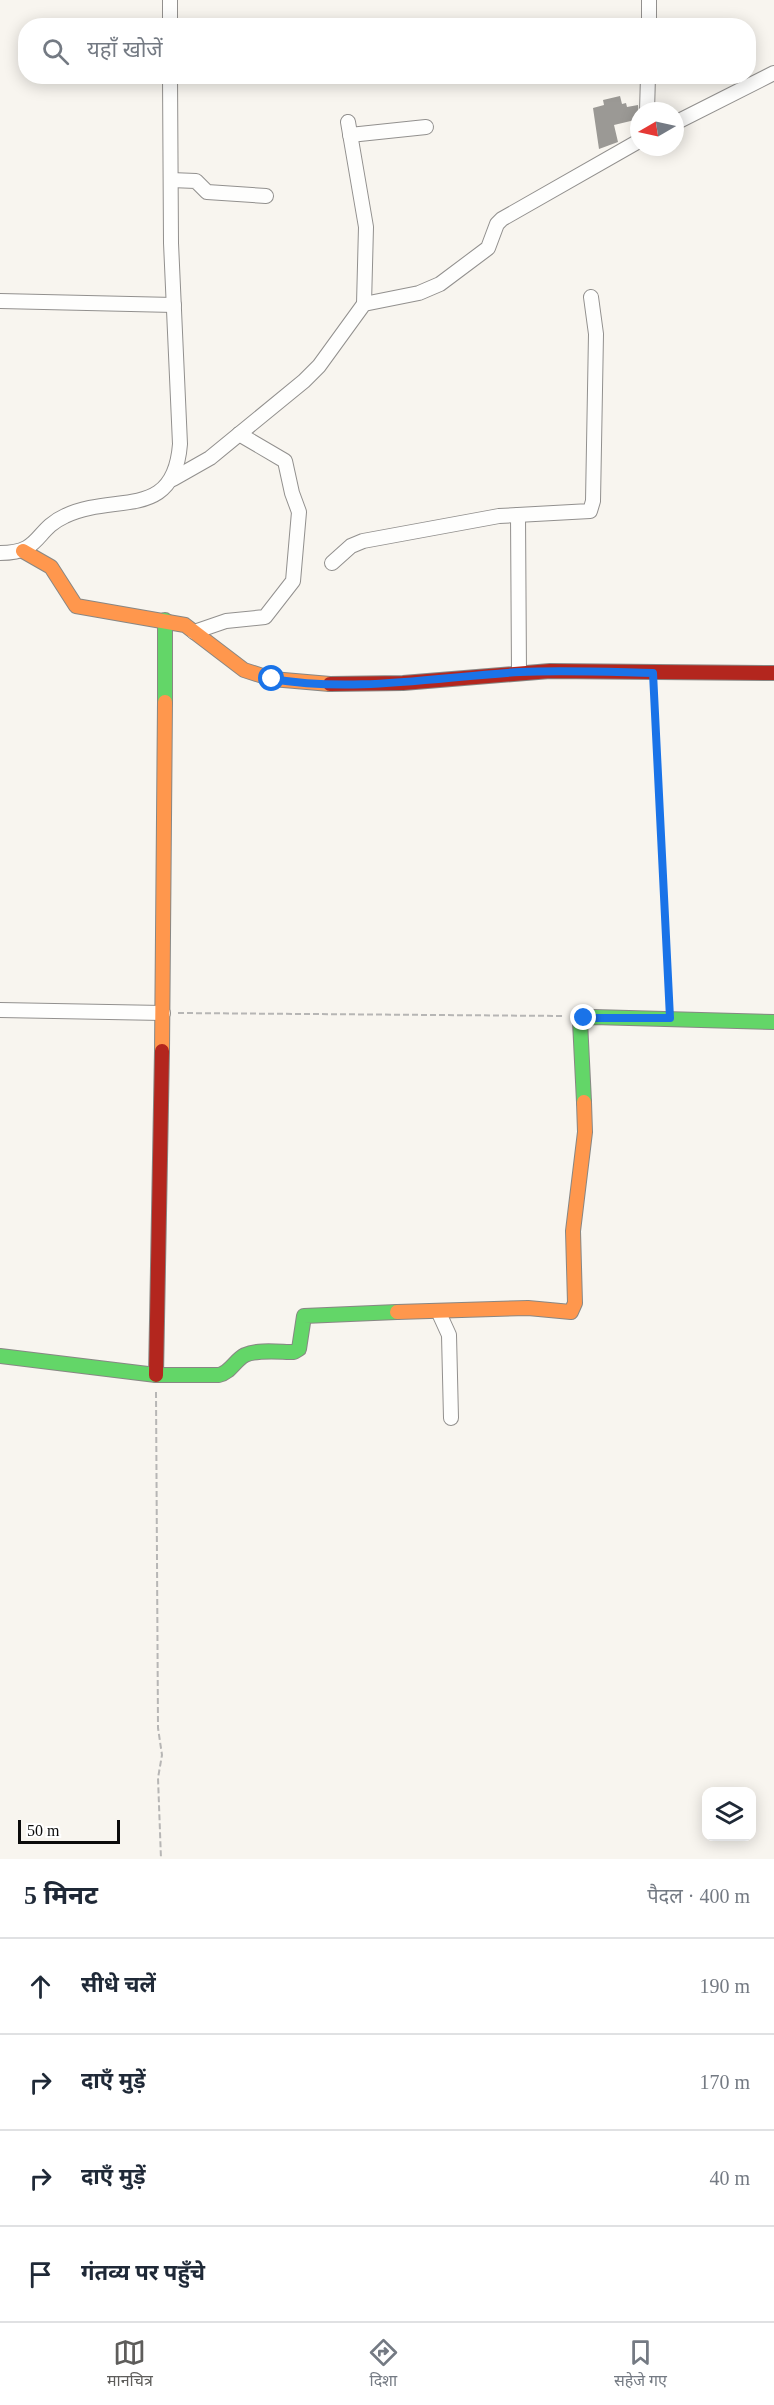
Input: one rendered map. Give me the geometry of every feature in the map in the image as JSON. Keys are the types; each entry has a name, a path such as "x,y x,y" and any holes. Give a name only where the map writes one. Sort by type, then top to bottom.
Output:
{"street":[{"path":"170,0 170,18"},
{"path":"649,0 649,18"},
{"path":"756,82 774,73"},
{"path":"170,84 174,305 180,444 179,461 172,479"},
{"path":"647,102 648,84"},
{"path":"684,118 752,84"},
{"path":"23,551 62,517 79,510 148,498 172,479 200,465 311,374 364,304 366,227 349,128 426,127"},
{"path":"364,304 419,293 440,284 488,248 497,224 502,219 630,146"},
{"path":"171,180 196,181 207,192 266,196"},
{"path":"332,563 351,546 363,541 518,515 585,513 593,507 596,334 591,297"},
{"path":"0,301 174,305"},
{"path":"194,632 226,621 265,617 293,581 300,521 287,466 280,456 239,434"},
{"path":"518,515 519,672"},
{"path":"0,553 23,551 51,567 76,606 185,625 244,670 298,683 392,684 519,672 774,673"},
{"path":"156,1375 163,1013 165,620"},
{"path":"0,1010 163,1013"},
{"path":"0,1356 156,1375 225,1374 238,1359 249,1353 294,1352 299,1349 304,1316 528,1308 571,1312 574,1309 574,1219 585,1132 580,1021 593,1017 774,1022"},
{"path":"439,1312 449,1335 451,1418"}],"path":[{"path":"653,673 670,1018"},
{"path":"163,1013 567,1016 580,1021"},
{"path":"156,1375 158,1728 162,1755 158,1778 161,1859"}],"building":[{"path":"620,96 622,104 626,103 627,107 630,106 630,121 614,125 618,142 599,149 593,108 604,105 603,100"}],"traffic: fast":[{"path":"165,620 165,702"},
{"path":"584,1102 580,1021 593,1017 774,1022"},
{"path":"0,1356 156,1375 219,1375 226,1372 241,1357 250,1353 294,1352 299,1349 304,1316 397,1312"}],"traffic: slow":[{"path":"23,551 51,567 76,606 185,625 244,670 272,679 330,684"},
{"path":"162,1051 165,702"},
{"path":"397,1312 528,1308 571,1312 575,1303 573,1231 585,1132 584,1102"}],"traffic: jam":[{"path":"330,684 403,683 550,671 774,673"},
{"path":"156,1375 162,1051"}],"route":[{"path":"272,679 310,684 356,685 519,672 653,673 670,1018 584,1018"}]}
